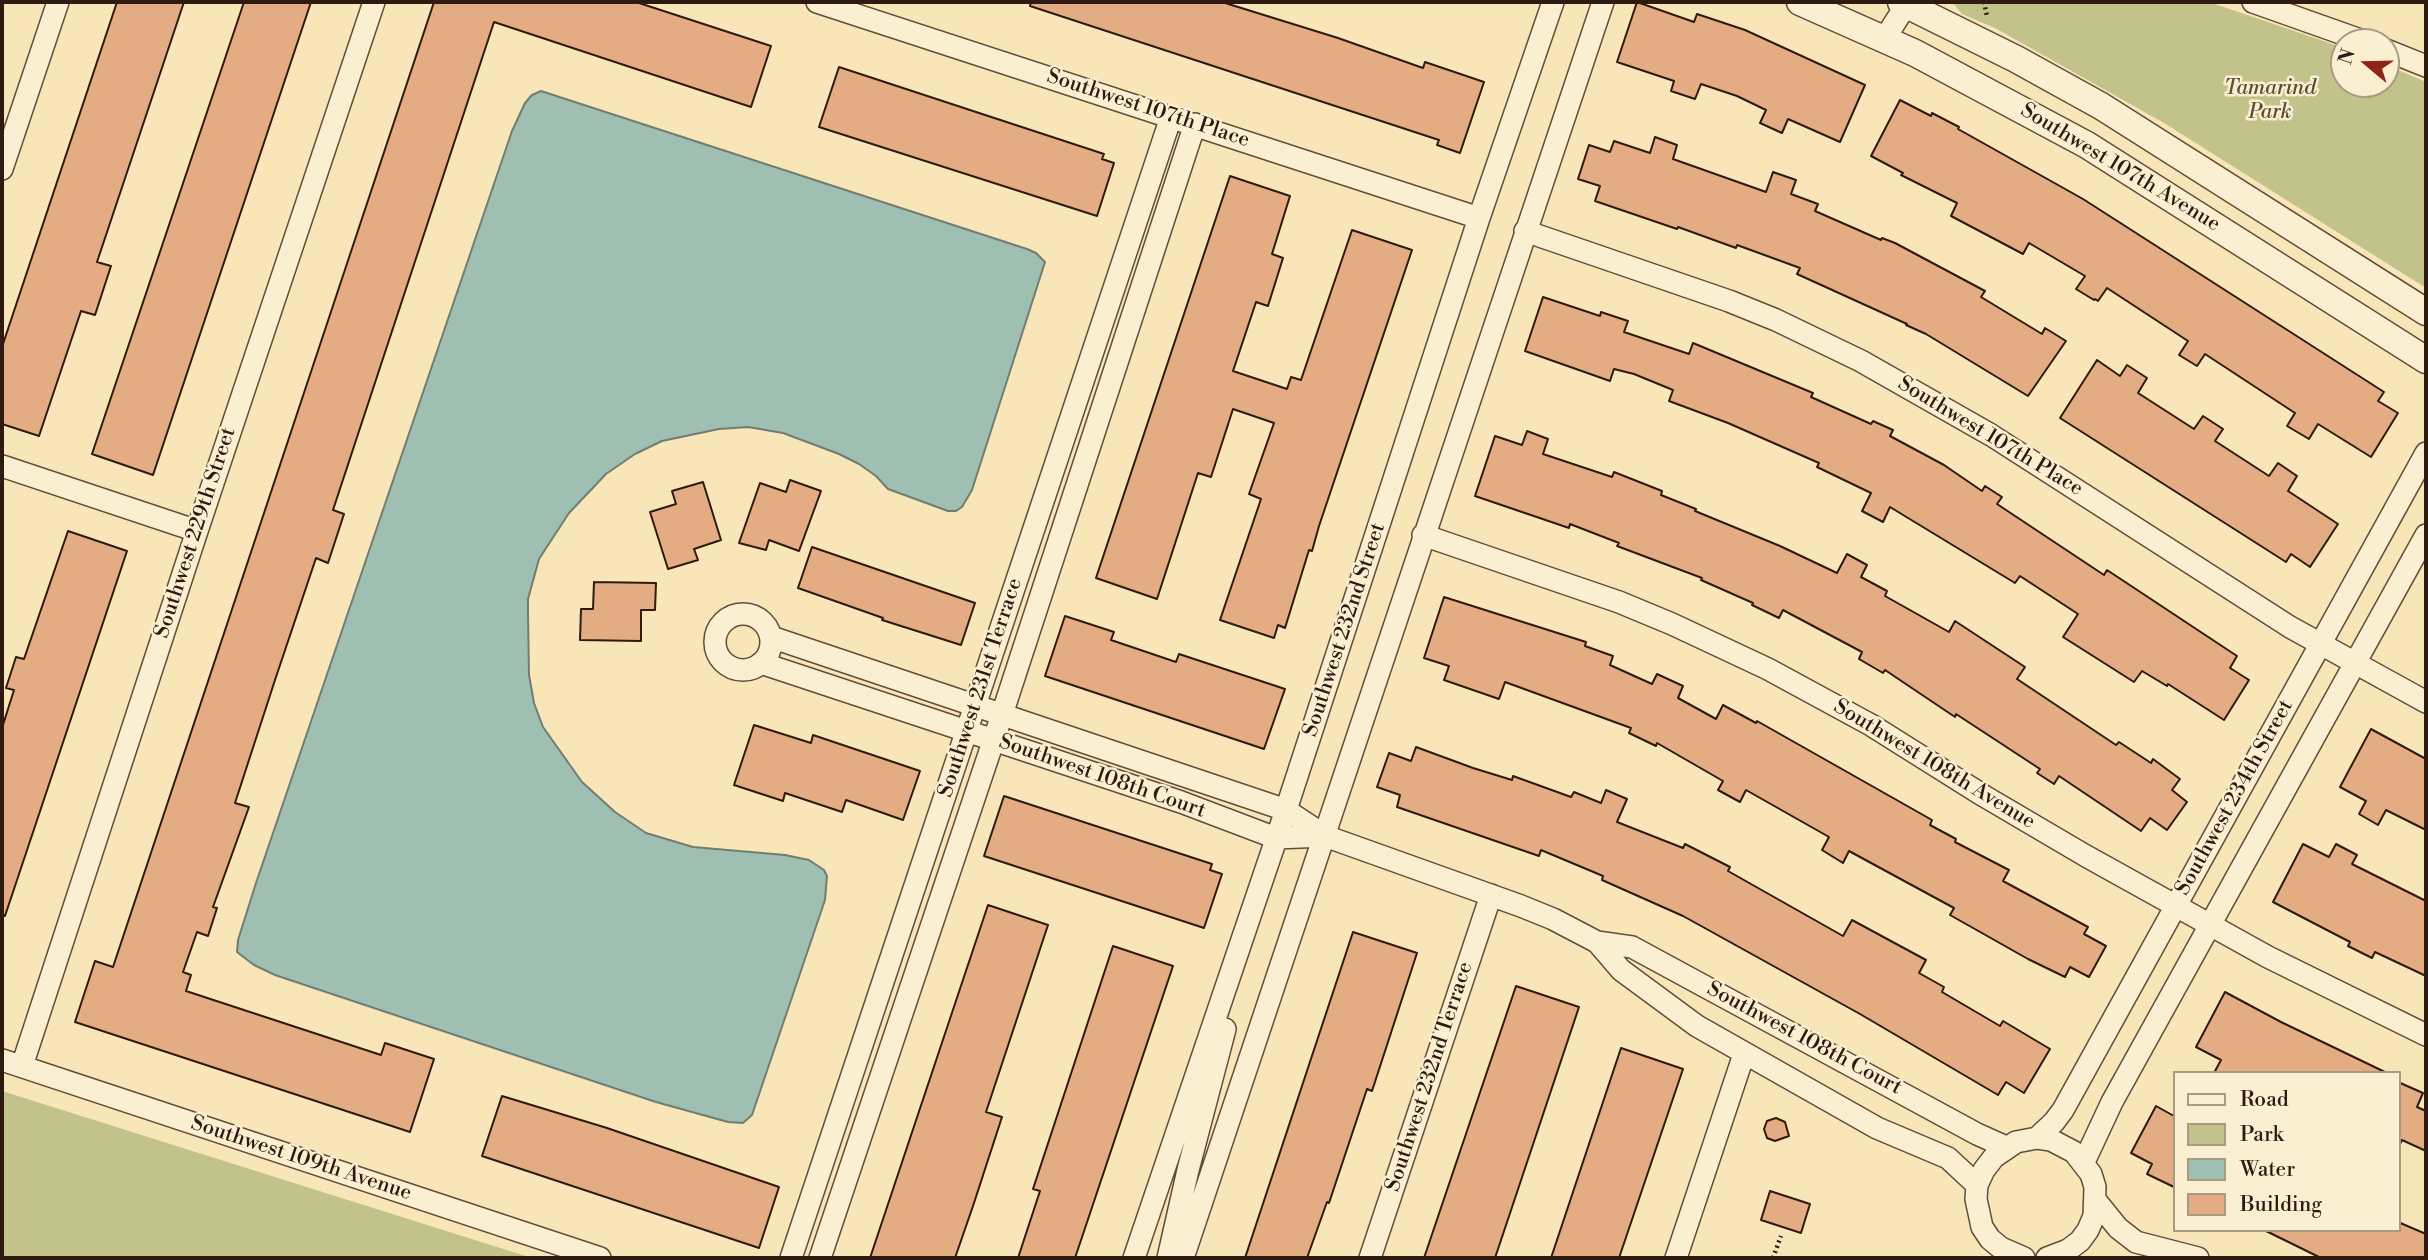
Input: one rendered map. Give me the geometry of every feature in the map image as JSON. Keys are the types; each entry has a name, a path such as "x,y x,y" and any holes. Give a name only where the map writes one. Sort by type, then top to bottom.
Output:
{"street":[{"path":"2,169 58,2"},
{"name":"Southwest 229th Street","path":"22,1066 374,2"},
{"name":"Southwest 232nd Street","path":"1134,1258 1286,810 1479,219 1553,2"},
{"path":"1183,1258 1603,2"},
{"name":"Southwest 107th Avenue","path":"1800,2 1885,38 2087,145 2426,360"},
{"path":"2253,2 2330,29"},
{"name":"Southwest 107th Place","path":"824,3 1479,219"},
{"path":"1885,38 1905,3"},
{"name":"Southwest 107th Avenue","path":"1905,3 2101,106 2426,312"},
{"path":"2400,56 2426,66"},
{"name":"Southwest 231st Terrace","path":"791,1258 1171,117"},
{"name":"Southwest 231st Terrace","path":"820,1258 994,739 1195,124"},
{"name":"Southwest 107th Place","path":"1525,231 1729,301 1796,329 1861,361 1991,435 2290,627 2426,702"},
{"name":"Southwest 234th Street","path":"2037,1139 2063,1110 2426,453"},
{"path":"2,466 197,531"},
{"name":"Southwest 108th Avenue","path":"1423,535 1619,602 1745,658 1871,725 2040,830 2294,971 2426,1035"},
{"name":"Southwest 234th Street","path":"2084,1162 2099,1126 2426,535"},
{"path":"744,614 762,620 771,637 768,656 761,663 743,670 725,664 715,647 719,628 725,620 744,614"},
{"name":"Southwest 108th Court","path":"771,637 1286,810 1325,836 1553,919 1597,942 1632,947 1977,1134 2006,1147"},
{"name":"Southwest 108th Court","path":"761,663 1181,802 1276,838 1325,836"},
{"name":"Southwest 232nd Terrace","path":"1370,1258 1491,895"},
{"path":"1168,1258 1188,1170 1241,969 1256,898"},
{"name":"Southwest 108th Court","path":"1597,942 1621,970 1681,1016 1877,1128 1948,1158 1977,1185"},
{"path":"1676,1258 1744,1054"},
{"name":"Southwest 109th Avenue","path":"2,1060 600,1258"},
{"path":"2024,1258 2001,1248 1990,1239 1982,1227 1976,1199 1977,1185 1984,1170 2006,1147 2016,1142 2037,1139 2063,1145 2084,1162 2095,1187 2094,1216 2088,1230 2080,1241 2068,1250 2047,1258"},
{"path":"2096,1202 2118,1228 2136,1242 2198,1258"},
{"path":"2068,1250 2091,1258"}],"path":[{"path":"1984,2 1988,17"},
{"path":"1773,1258 1781,1236"}],"green space":[{"name":"Tamarind Park","path":"1952,2 2209,2 2330,43 2330,98 2400,98 2400,71 2426,82 2426,288 2164,123 1995,28 1962,14"},
{"path":"2,1091 532,1258 2,1258"}],"water":[{"path":"541,91 1027,249 1045,262 972,490 962,507 956,511 948,511 888,489 859,464 783,433 748,427 719,429 662,441 635,454 606,474 569,513 539,559 528,599 529,675 534,703 543,727 582,782 615,812 646,833 693,847 785,855 809,860 824,870 827,876 825,900 752,1115 743,1123 728,1122 656,1102 275,975 254,965 237,952 238,940 256,883 512,131 525,103 532,95"}],"building":[{"path":"117,2 184,2 97,262 111,266 95,315 81,311 39,436 2,424 2,347"},
{"path":"244,2 311,2 153,475 92,454"},
{"path":"434,2 636,2 771,46 751,107 494,22 333,510 344,514 328,563 316,558 275,680 235,803 249,807 213,907 217,908 208,936 197,932 183,972 191,975 186,991 381,1055 385,1043 434,1059 410,1132 75,1022 95,961 113,967"},
{"path":"1031,2 1222,2 1423,68 1425,62 1484,82 1460,153 1437,145 1439,140 1030,6"},
{"path":"1637,2 1694,22 1697,14 1745,30 1865,85 1840,142 1788,119 1782,133 1760,123 1766,110 1737,96 1701,84 1695,99 1671,91 1674,81 1617,62"},
{"path":"839,67 1104,154 1102,159 1114,163 1097,216 819,127"},
{"path":"1900,100 1959,127 1958,129 2083,199 2384,392 2378,401 2398,413 2371,457 2318,424 2309,439 2287,426 2295,413 2205,354 2197,366 2179,355 2188,341 2107,288 2098,301 2094,300 2076,289 2085,276 2029,243 2023,254 1951,216 1957,203 1901,175 1903,173 1871,156"},
{"path":"1655,137 1677,145 1673,159 1766,192 1773,172 1796,180 1791,194 1818,204 1815,211 1881,240 1882,238 1895,243 1985,291 1981,297 2042,334 2045,328 2066,341 2028,396 1926,334 1797,274 1800,268 1737,245 1736,248 1595,201 1600,186 1578,179 1589,145 1610,152 1614,141 1650,153"},
{"path":"1230,176 1290,196 1272,254 1283,258 1268,306 1256,302 1233,371 1287,389 1291,377 1301,380 1352,230 1412,250 1285,628 1278,625 1274,638 1220,620 1261,499 1249,494 1274,423 1233,409 1211,477 1198,473 1157,599 1096,578"},
{"path":"1543,297 1600,316 1601,312 1628,321 1624,332 1689,354 1693,343 1813,393 1811,397 1871,424 1873,421 1893,430 1890,436 1944,465 1982,491 1985,486 2002,497 1997,504 2104,575 2107,570 2237,656 2230,668 2249,680 2224,720 2168,684 2167,686 2142,671 2134,682 2063,637 2078,614 2020,576 2015,583 1890,507 1883,522 1862,511 1871,493 1817,467 1819,463 1728,423 1669,401 1673,390 1634,374 1614,369 1610,381 1525,351"},
{"path":"2097,360 2120,376 2127,365 2147,378 2138,393 2194,429 2203,416 2223,429 2215,441 2269,476 2278,463 2297,476 2288,491 2338,524 2310,567 2291,554 2286,562 2060,418"},
{"path":"1527,431 1548,439 1543,454 1612,477 1614,472 1662,491 1661,495 1696,509 1695,511 1837,573 1847,554 1867,565 1861,577 1887,591 1885,596 1949,632 1955,621 2025,667 2017,679 2116,745 2119,742 2151,763 2153,759 2180,779 2172,790 2187,802 2167,830 2150,818 2141,831 2059,776 2054,784 2037,773 2040,769 1956,714 1955,717 1885,670 1883,673 1859,659 1862,652 1783,610 1779,618 1701,580 1702,578 1617,546 1619,543 1570,524 1569,528 1475,496 1495,436 1522,445"},
{"path":"790,480 821,491 799,551 769,540 766,550 739,543 760,483 786,492"},
{"path":"703,482 721,540 694,549 698,560 668,569 650,512 676,504 672,491"},
{"path":"68,531 127,551 5,916 2,915 2,728 14,690 6,688 16,657 24,659"},
{"path":"812,547 975,603 961,645 882,620 883,618 798,588"},
{"path":"594,582 656,583 655,610 641,610 641,641 580,640 581,609 593,609"},
{"path":"1444,597 1586,642 1585,646 1613,656 1610,665 1652,684 1657,674 1683,686 1678,698 1716,719 1723,705 1756,723 1757,721 1932,820 1930,825 1956,839 1955,842 2009,870 2003,881 2088,927 2084,934 2106,946 2089,977 2070,967 2065,977 2028,959 1950,915 1954,908 1849,851 1843,863 1822,850 1829,837 1746,790 1740,802 1718,790 1723,781 1657,743 1656,746 1629,733 1631,728 1505,682 1499,699 1444,680 1449,666 1424,658"},
{"path":"1065,616 1114,632 1111,640 1176,662 1179,654 1285,689 1264,749 1045,676"},
{"path":"754,725 811,743 813,735 920,771 903,820 846,800 842,812 785,793 783,801 734,785"},
{"path":"2371,729 2426,759 2426,830 2386,810 2378,825 2359,814 2366,801 2340,787"},
{"path":"1416,747 1473,768 1512,780 1513,776 1571,797 1574,792 1601,803 1606,790 1627,799 1617,822 1683,848 1685,844 1730,867 1728,871 1843,936 1852,920 1926,960 1919,973 1944,987 1942,992 2000,1026 2003,1021 2050,1049 2024,1093 2006,1082 1998,1095 1860,1014 1683,916 1602,880 1603,876 1541,850 1539,856 1397,807 1400,795 1377,787 1389,753 1411,761"},
{"path":"1004,796 1212,864 1210,870 1222,874 1204,928 984,856"},
{"path":"2303,844 2329,857 2336,844 2357,855 2352,864 2426,901 2426,976 2375,952 2372,958 2348,946 2350,942 2273,902"},
{"path":"988,905 1048,925 986,1112 1002,1117 973,1206 955,1258 870,1258"},
{"path":"1353,932 1417,953 1372,1091 1367,1089 1329,1203 1327,1202 1307,1258 1245,1258"},
{"path":"1113,946 1173,966 1075,1258 1018,1258 1040,1191 1033,1189"},
{"path":"1516,986 1579,1007 1495,1258 1424,1258"},
{"path":"2225,992 2383,1071 2215,1071 2221,1060 2196,1047"},
{"path":"1621,1048 1683,1069 1619,1258 1551,1258"},
{"path":"2400,1083 2423,1093 2417,1107 2426,1111 2426,1151 2402,1140 2400,1144"},
{"path":"502,1096 607,1128 779,1187 759,1248 482,1156"},
{"path":"2156,1106 2172,1115 2172,1186 2147,1174 2152,1164 2131,1153"},
{"path":"1776,1118 1785,1122 1789,1136 1775,1141 1767,1138 1764,1129 1767,1121"},
{"path":"1770,1191 1810,1204 1801,1233 1761,1220"},
{"path":"2400,1223 2426,1234 2426,1258 2321,1258 2268,1232 2400,1232"}]}
